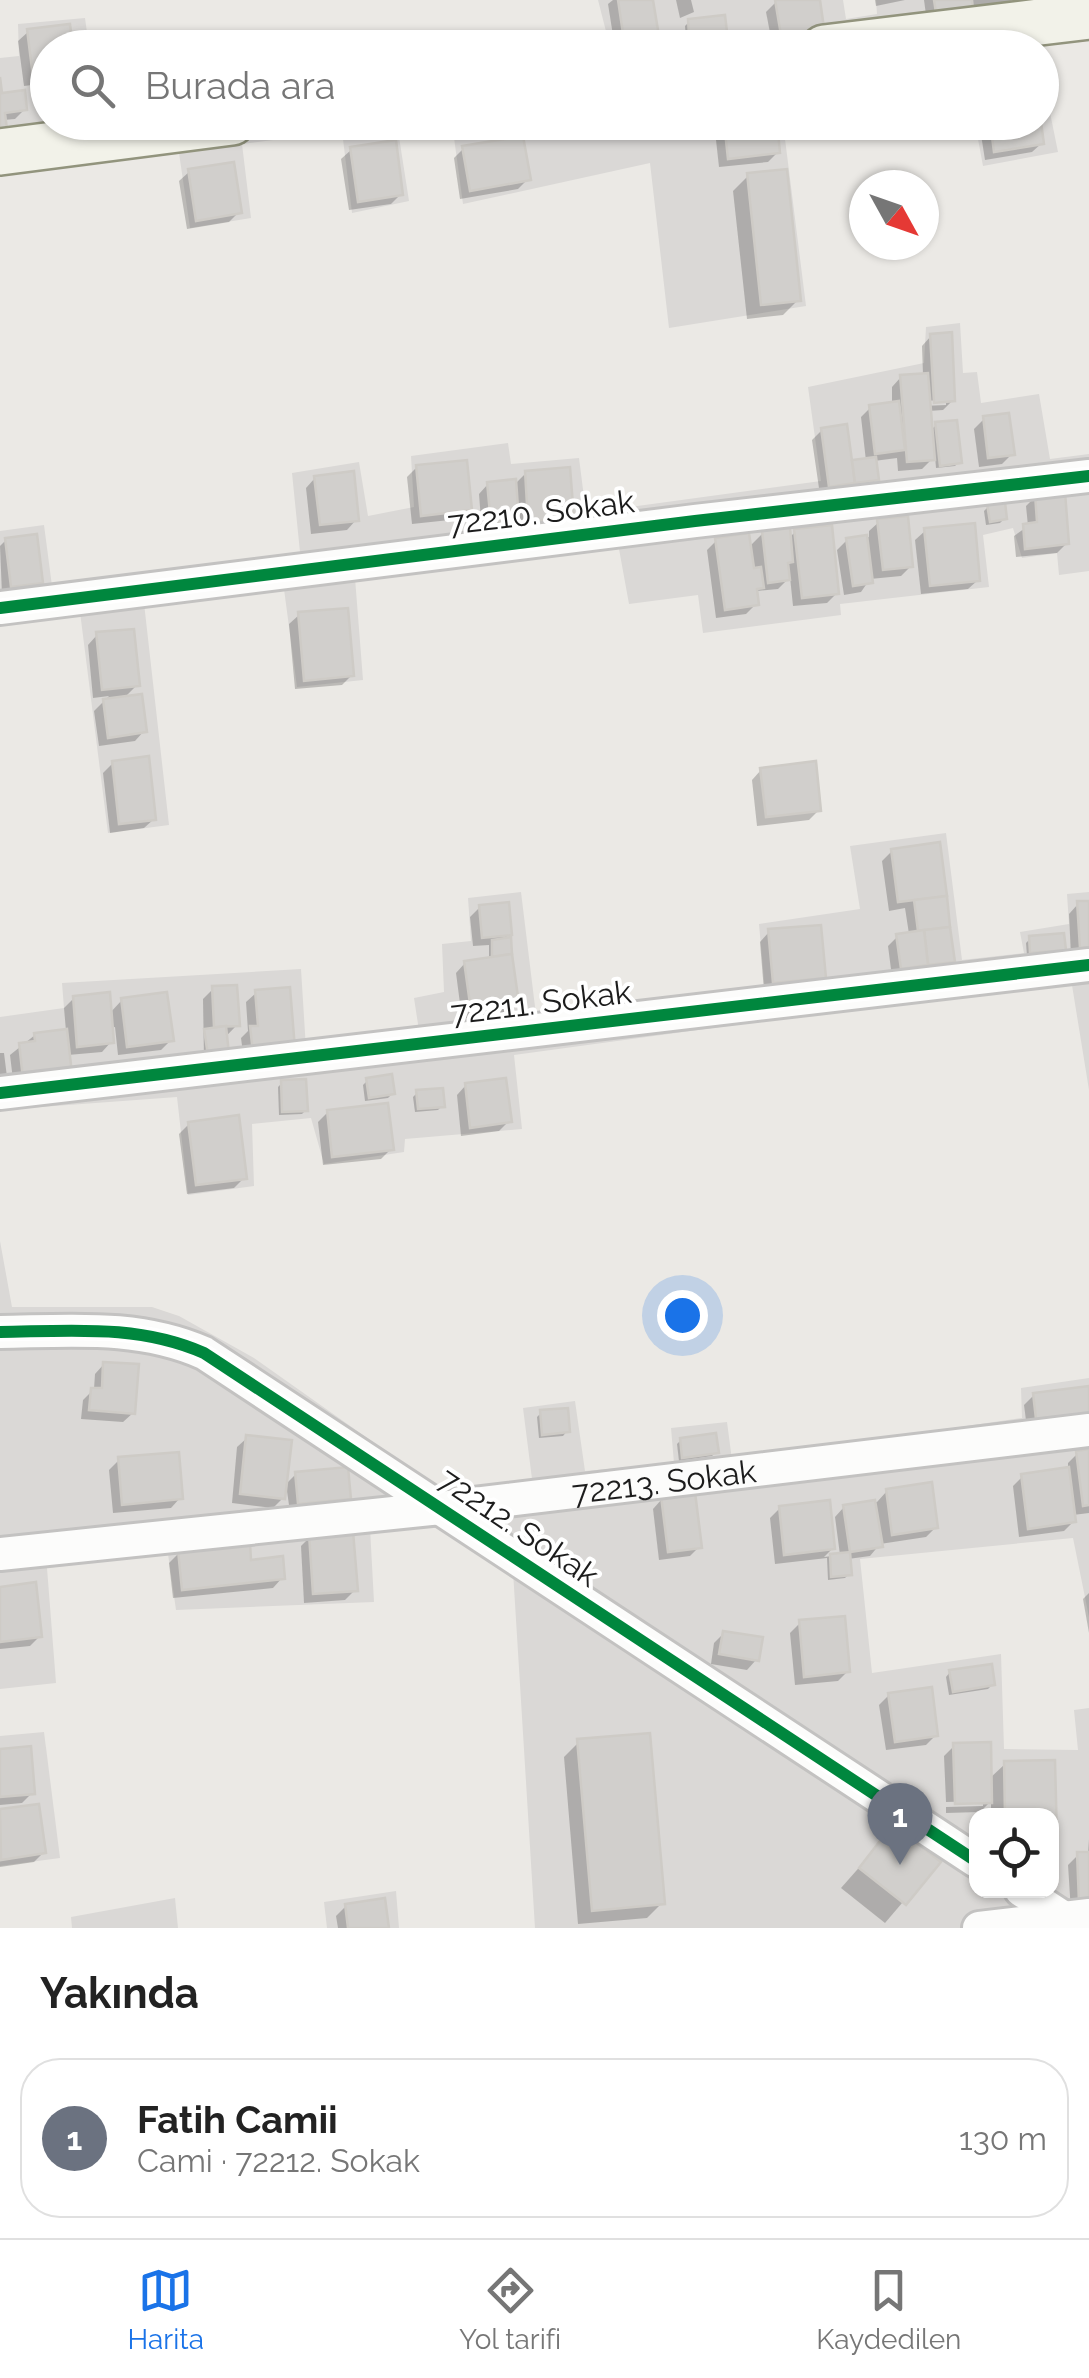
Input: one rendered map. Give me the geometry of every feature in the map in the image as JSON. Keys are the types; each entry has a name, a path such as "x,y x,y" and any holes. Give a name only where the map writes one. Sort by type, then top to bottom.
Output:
{"street":[{"path":"973,30 1089,16"},
{"path":"0,152 93,140"},
{"name":"72210. Sokak","path":"0,608 696,520 1089,476"},
{"name":"72211. Sokak","path":"0,1093 1089,965"},
{"name":"72212. Sokak","path":"0,1332 124,1330 176,1340 235,1370 969,1856"},
{"name":"72213. Sokak","path":"0,1554 440,1508 1089,1430"},
{"path":"1037,1898 1076,1917"},
{"path":"979,1928 1076,1917"}],"shaded area":[{"path":"598,0 843,0 846,19 877,14 876,0 1089,0 1047,30 606,30"},
{"path":"85,18 87,30 30,30 30,140 273,140 242,144 251,218 190,228 179,153 0,176 0,58 19,56 18,24"},
{"path":"343,140 399,140 409,201 352,213"},
{"path":"454,140 785,140 806,306 669,328 650,163 463,204"},
{"path":"978,140 1056,140 1058,152 983,166"},
{"path":"960,323 963,373 977,372 981,403 1039,394 1050,459 1089,454 1089,571 1059,575 1057,553 1022,558 1013,528 983,535 989,587 840,604 841,615 703,633 698,595 629,604 619,549 355,578 363,680 297,687 284,589 144,603 169,825 108,833 80,612 0,621 0,531 44,525 52,586 300,552 292,473 359,462 368,516 414,507 411,456 508,443 511,464 579,458 586,513 821,481 808,387 924,363 926,327"},
{"path":"946,833 962,960 1024,953 1020,932 1069,924 1067,894 1089,892 1089,1090 1071,979 514,1055 522,1129 405,1139 404,1152 324,1164 311,1118 252,1124 254,1186 188,1195 177,1097 0,1110 0,1017 64,1008 62,983 301,969 306,1049 420,1037 414,998 444,992 442,944 471,941 468,898 521,892 537,1023 765,992 759,924 860,909 850,846"},
{"path":"0,1241 12,1307 152,1307 179,1316 254,1358 445,1493 532,1479 523,1408 575,1401 585,1471 674,1463 671,1428 727,1422 732,1460 1022,1418 1021,1388 1089,1378 1089,1617 1073,1538 860,1559 872,1673 1001,1654 1004,1749 1078,1750 1074,1710 1089,1708 1089,1928 535,1928 513,1571 434,1523 370,1528 374,1602 176,1610 168,1554 47,1568 56,1683 0,1689"},
{"path":"44,1732 60,1858 0,1866 0,1736"},
{"path":"396,1891 399,1928 327,1928 324,1902"},
{"path":"175,1898 178,1928 72,1928 71,1917"}],"building":[{"path":"618,0 653,0 658,30 622,30"},
{"path":"775,0 820,0 824,28 780,30"},
{"path":"934,0 972,0 973,9 936,13"},
{"path":"725,15 727,30 689,30 688,19"},
{"path":"70,24 71,30 30,30 30,53 27,29"},
{"path":"0,77 2,93 25,90 27,110 5,113 8,138 0,140"},
{"path":"396,140 403,195 358,202 350,147"},
{"path":"524,140 531,180 470,191 462,146"},
{"path":"726,140 779,140 780,153 728,159"},
{"path":"992,140 1043,140 1044,144 994,152"},
{"path":"234,162 242,213 196,221 188,169"},
{"path":"787,169 801,301 761,305 747,173"},
{"path":"952,332 955,401 934,403 930,334"},
{"path":"928,373 935,460 907,462 900,375"},
{"path":"899,401 905,450 875,454 869,405"},
{"path":"1009,413 1015,455 988,458 983,416"},
{"path":"957,420 962,463 940,466 935,422"},
{"path":"847,424 855,483 829,487 821,428"},
{"path":"876,457 879,480 855,483 852,460"},
{"path":"467,460 472,510 421,516 416,465"},
{"path":"570,467 574,518 528,522 525,471"},
{"path":"354,471 359,521 320,525 314,476"},
{"path":"516,479 519,522 491,524 487,482"},
{"path":"1065,492 1069,544 1025,549 1023,524 1037,522 1035,494"},
{"path":"1005,502 1007,519 990,522 987,504"},
{"path":"908,516 913,567 883,570 877,519"},
{"path":"975,523 980,581 930,586 924,528"},
{"path":"832,525 839,594 802,598 794,529"},
{"path":"790,527 790,580 768,583 762,531"},
{"path":"749,533 754,568 761,567 764,588 757,589 759,605 725,610 715,538"},
{"path":"37,534 43,583 11,587 5,538"},
{"path":"867,535 873,583 853,586 846,538"},
{"path":"348,608 354,676 304,681 298,612"},
{"path":"134,629 140,686 102,690 96,632"},
{"path":"142,694 147,732 108,738 103,699"},
{"path":"149,756 156,820 119,824 112,761"},
{"path":"816,761 821,811 766,817 760,768"},
{"path":"940,842 947,896 898,902 891,849"},
{"path":"947,896 950,927 918,931 914,900"},
{"path":"1077,901 1089,901 1089,947 1080,948"},
{"path":"509,902 512,935 482,938 479,905"},
{"path":"821,925 826,978 773,983 768,929"},
{"path":"950,927 955,962 928,965 924,930"},
{"path":"924,930 928,965 901,969 896,934"},
{"path":"1064,933 1066,950 1030,953 1029,936"},
{"path":"511,937 512,954 492,957 492,940"},
{"path":"512,954 519,1004 471,1011 464,961"},
{"path":"237,985 240,1026 214,1027 212,986"},
{"path":"290,987 295,1049 253,1053 250,1026 258,1026 255,990"},
{"path":"110,992 114,1043 77,1047 73,996"},
{"path":"167,992 174,1041 127,1047 121,998"},
{"path":"226,1026 229,1054 208,1056 204,1029"},
{"path":"67,1029 72,1074 23,1079 19,1043 35,1041 34,1033"},
{"path":"392,1074 395,1094 369,1098 366,1078"},
{"path":"506,1078 512,1122 470,1128 465,1083"},
{"path":"306,1079 308,1111 282,1112 281,1080"},
{"path":"443,1088 445,1107 418,1109 416,1090"},
{"path":"388,1103 394,1150 332,1157 327,1110"},
{"path":"239,1115 247,1179 196,1185 188,1122"},
{"path":"103,1362 139,1364 135,1414 89,1410 91,1388 102,1388"},
{"path":"1089,1386 1089,1413 1036,1419 1033,1393"},
{"path":"568,1408 570,1432 542,1435 540,1410"},
{"path":"716,1433 719,1453 682,1458 680,1438"},
{"path":"246,1435 292,1440 285,1499 240,1494"},
{"path":"1089,1449 1089,1505 1083,1506 1076,1451"},
{"path":"179,1452 183,1499 122,1505 118,1457"},
{"path":"348,1467 351,1499 298,1504 295,1472"},
{"path":"1069,1467 1076,1522 1028,1529 1021,1474"},
{"path":"932,1482 938,1528 892,1535 886,1489"},
{"path":"695,1492 702,1548 668,1552 661,1496"},
{"path":"830,1500 835,1549 784,1555 779,1506"},
{"path":"875,1500 883,1547 850,1552 843,1505"},
{"path":"353,1531 358,1591 313,1594 309,1534"},
{"path":"250,1543 251,1560 283,1556 285,1579 182,1590 178,1550"},
{"path":"850,1552 852,1575 831,1577 830,1554"},
{"path":"36,1582 42,1637 0,1642 0,1587"},
{"path":"845,1616 850,1672 804,1677 799,1620"},
{"path":"723,1631 763,1637 759,1661 719,1654"},
{"path":"992,1664 995,1685 953,1692 949,1670"},
{"path":"932,1687 938,1736 895,1742 888,1693"},
{"path":"650,1733 665,1904 592,1911 577,1739"},
{"path":"991,1742 992,1803 955,1804 953,1743"},
{"path":"31,1746 35,1794 0,1797 0,1749"},
{"path":"1055,1760 1056,1808 1005,1808 1004,1761"},
{"path":"39,1804 46,1853 1,1860 0,1809"},
{"path":"893,1824 941,1862 906,1905 859,1868"},
{"path":"1077,1852 1089,1852 1089,1903 1079,1903"},
{"path":"385,1898 389,1928 348,1928 345,1904"}],"cycle path":[{"path":"0,608 1089,476"},
{"path":"0,1093 1089,965"},
{"path":"0,1332 129,1333 204,1353 969,1856"}],"place":[{"name":"Fatih Camii","path":"900,1865"}]}
